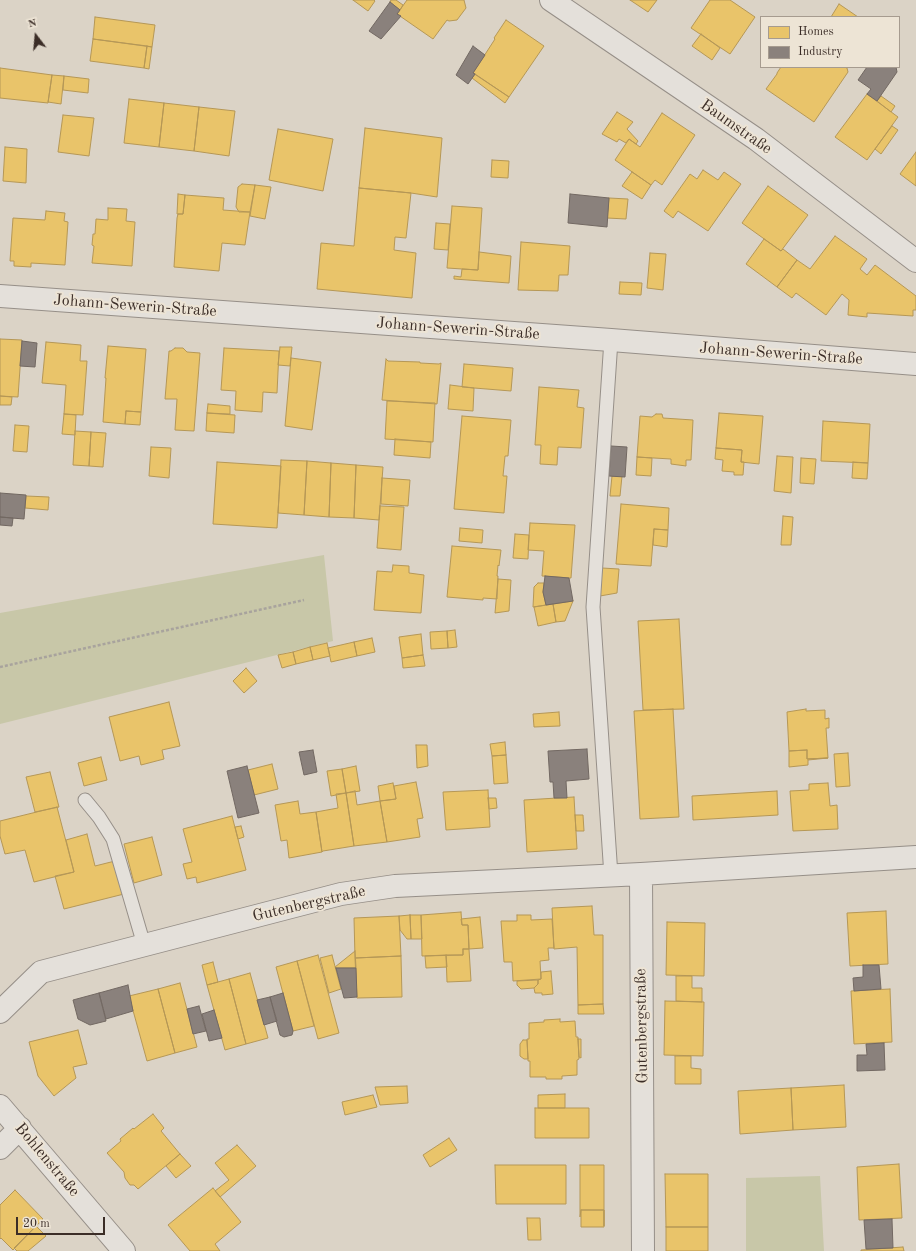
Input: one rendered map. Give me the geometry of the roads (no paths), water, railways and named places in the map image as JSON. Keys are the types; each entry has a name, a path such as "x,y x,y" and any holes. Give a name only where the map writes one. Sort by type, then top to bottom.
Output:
{"street":[{"name":"Baumstraße","path":"551,0 756,139 916,261"},
{"name":"Johann-Sewerin-Straße","path":"0,296 611,340 916,364"},
{"name":"Gutenbergstraße","path":"0,1012 41,972 341,894 395,886 611,876 916,857"},
{"name":"Gutenbergstraße","path":"641,874 644,1177 643,1251"},
{"name":"Bohlenstraße","path":"0,1106 124,1251"},
{"path":"0,1148 20,1128"}],"lane":[{"path":"611,340 593,607 611,876"},
{"path":"85,800 99,817 113,839 144,946"}]}
